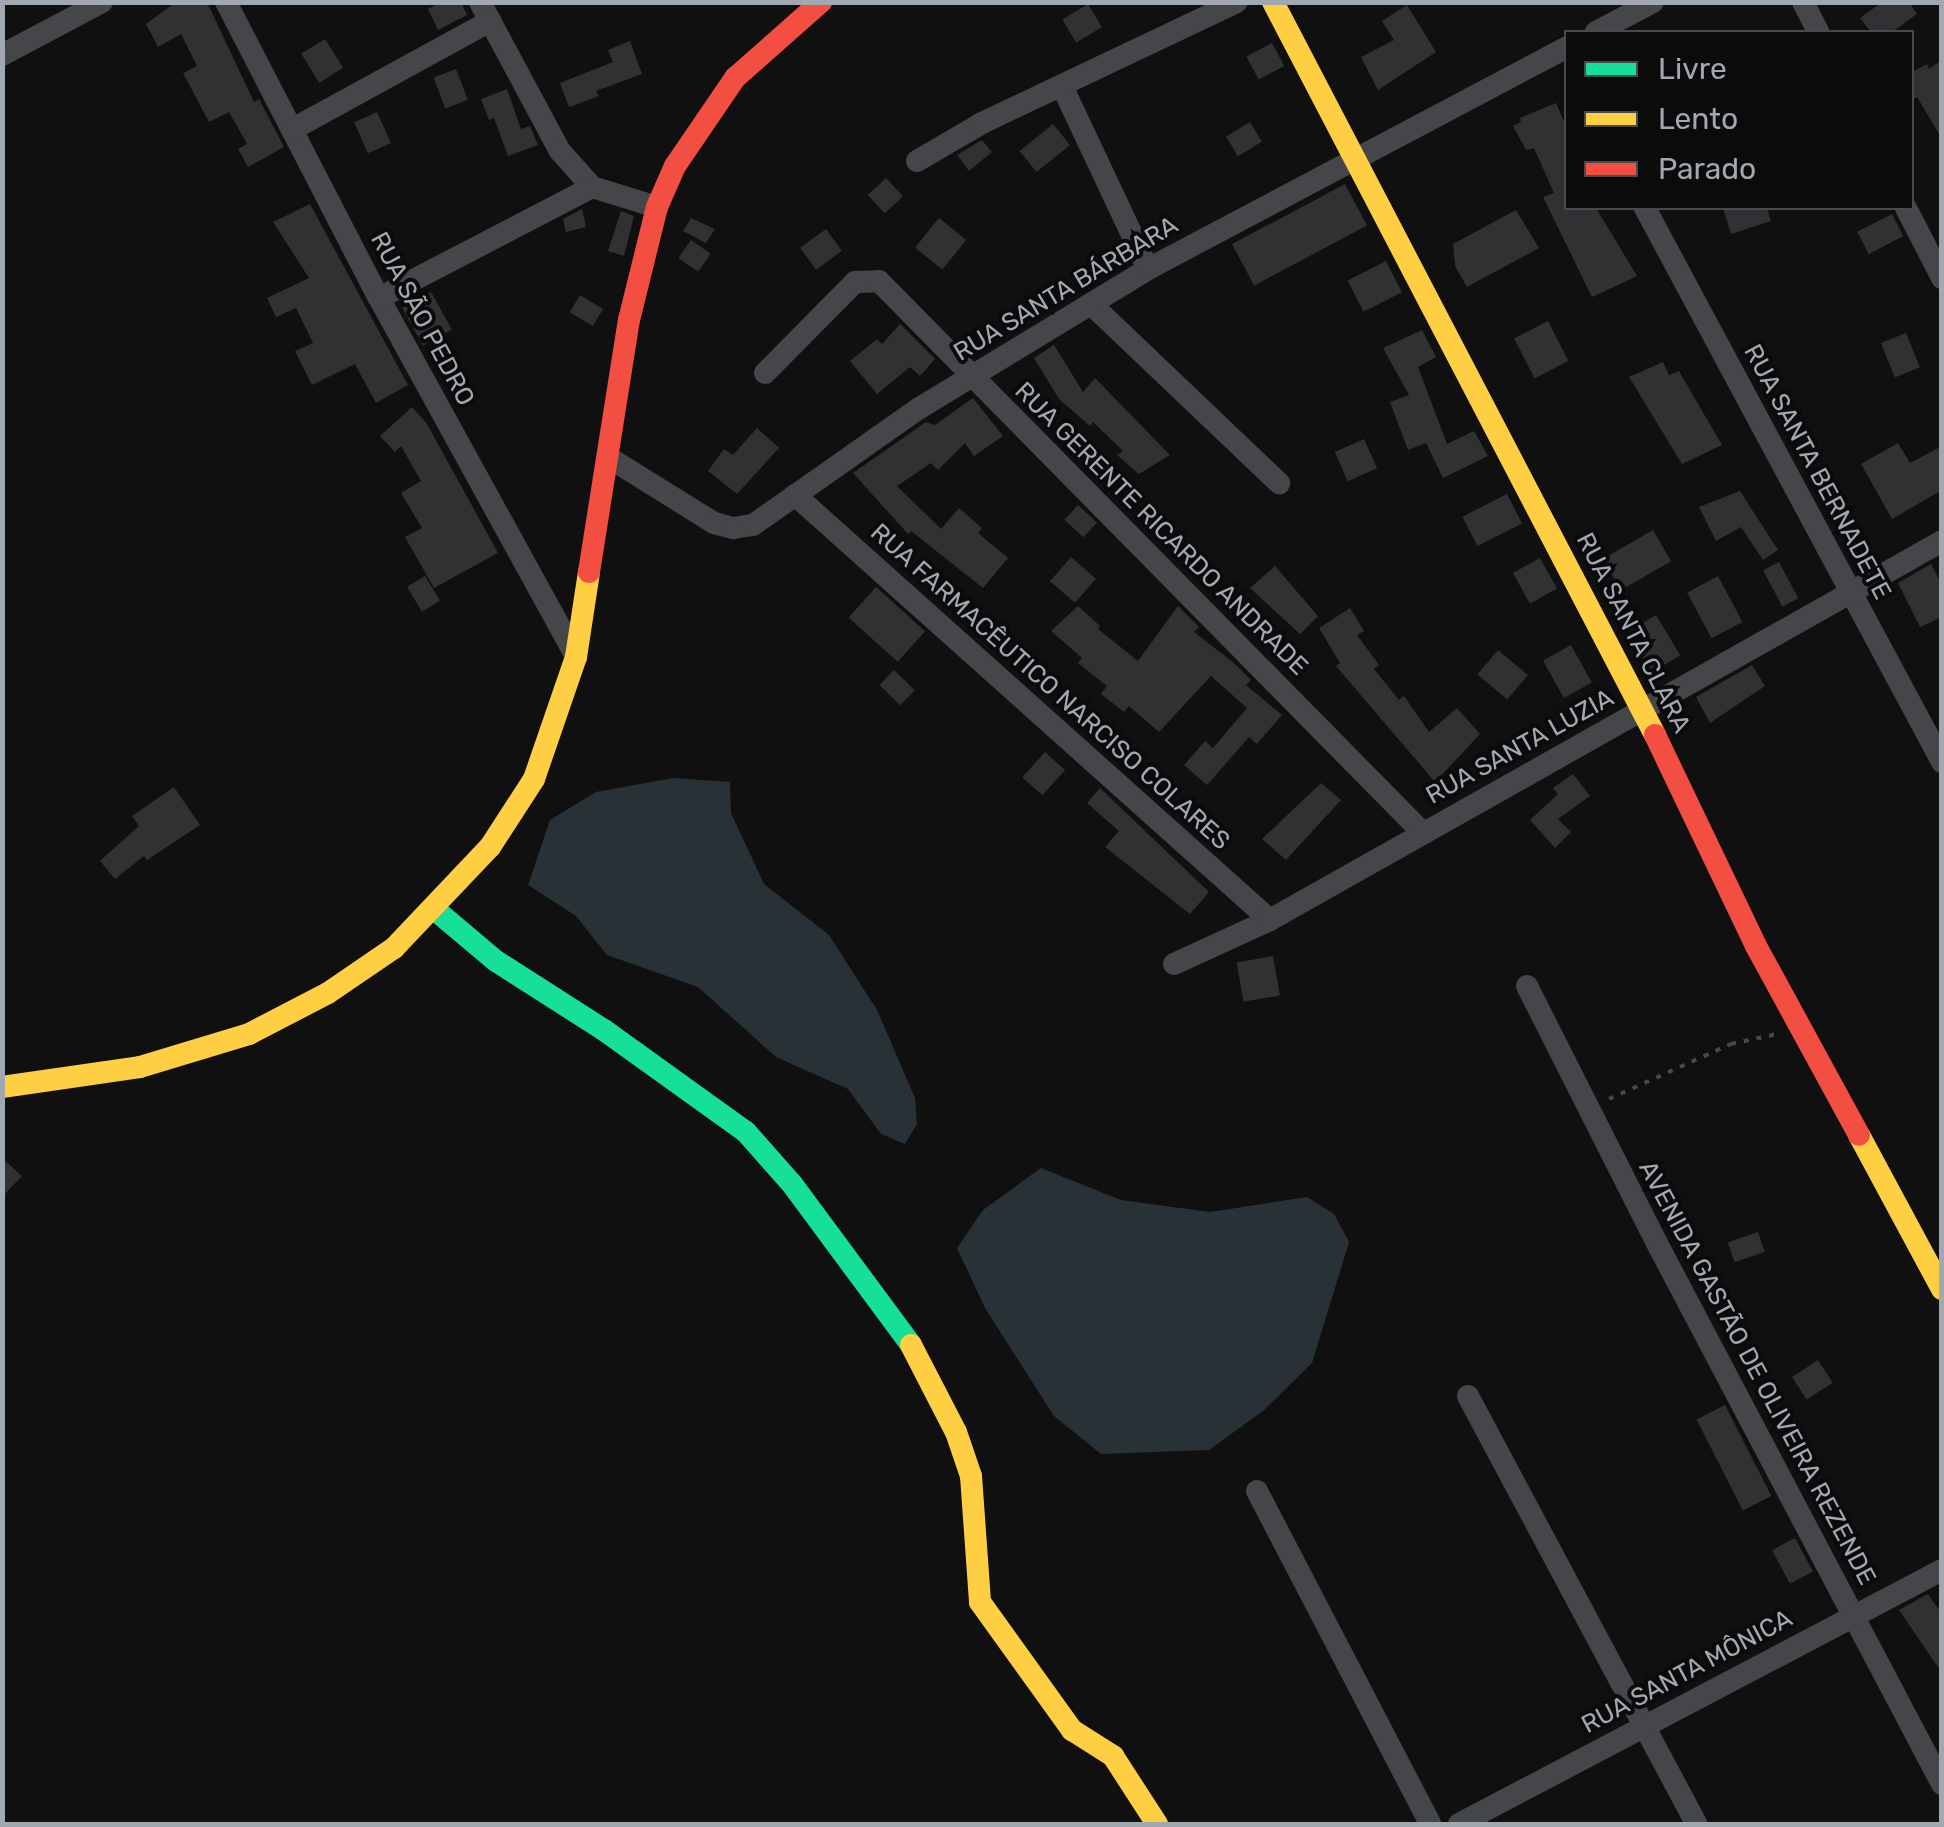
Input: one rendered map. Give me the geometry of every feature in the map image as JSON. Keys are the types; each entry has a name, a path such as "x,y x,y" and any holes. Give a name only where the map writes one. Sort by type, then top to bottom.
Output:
{"street":[{"path":"5,48 102,2"},
{"name":"RUA SÃO PEDRO","path":"226,2 379,298 576,658"},
{"path":"2,1087 140,1067 249,1034 328,992 394,948 490,846 534,779 576,658 629,320 657,207 705,117 736,78 822,2"},
{"path":"917,162 982,122 1237,2"},
{"name":"RUA SANTA CLARA","path":"1273,2 1643,711 1838,1102 1888,1183 1942,1288"},
{"path":"1600,30 1653,2"},
{"path":"1804,2 1817,30"},
{"path":"293,129 485,12 560,152 592,187 657,207"},
{"name":"RUA SANTA BÁRBARA","path":"608,457 714,523 733,528 753,525 918,408 1148,269 1564,53"},
{"path":"1062,86 1148,269"},
{"path":"379,298 592,187"},
{"name":"RUA SANTA BERNADETE","path":"1646,210 1942,762"},
{"path":"1907,210 1942,278"},
{"name":"RUA GERENTE RICARDO ANDRADE","path":"765,374 856,282 878,281 897,294 971,377 1422,832"},
{"path":"1091,304 1280,484"},
{"name":"RUA FARMACÊUTICO NARCISO COLARES","path":"795,496 1270,920"},
{"name":"RUA SANTA LUZIA","path":"1174,964 1270,920 1942,541"},
{"path":"434,908 496,960 604,1030 633,1056 746,1132 792,1184 910,1343 956,1432 972,1476 980,1602 1072,1730 1113,1756 1157,1824"},
{"name":"AVENIDA GASTÃO DE OLIVEIRA REZENDE","path":"1528,986 1942,1784"},
{"path":"1468,1396 1697,1824"},
{"path":"1257,1491 1430,1824"},
{"name":"RUA SANTA MÔNICA","path":"1459,1824 1942,1570"}],"path":[{"path":"1589,1109 1731,1044 1801,1029"}],"shaded area":[{"path":"673,778 730,782 731,813 764,884 829,935 877,1010 915,1098 917,1124 905,1144 881,1134 848,1089 776,1057 698,987 607,955 576,916 528,885 550,820 596,792"},
{"path":"1041,1168 1121,1200 1210,1212 1307,1197 1334,1214 1349,1242 1312,1363 1263,1411 1209,1450 1101,1454 1054,1416 985,1308 957,1248 983,1210"}],"building":[{"path":"176,2 207,2 254,102 259,99 284,147 248,167 238,149 247,144 229,112 209,122 183,73 197,66 181,34 158,47 146,24"},
{"path":"441,2 461,2 467,15 438,30 428,9"},
{"path":"1882,2 1909,2 1917,14 1895,30 1869,30 1860,18"},
{"path":"1088,4 1102,27 1076,43 1062,19"},
{"path":"1407,5 1436,52 1378,90 1361,57 1394,40 1382,21"},
{"path":"325,39 343,68 319,83 301,54"},
{"path":"630,41 642,74 596,91 599,96 569,107 560,83 613,62 608,50"},
{"path":"1272,43 1284,66 1259,80 1246,57"},
{"path":"1942,60 1942,139 1917,97 1914,99 1914,71 1927,64 1929,69"},
{"path":"456,69 468,100 445,108 434,78"},
{"path":"507,89 521,129 530,126 538,145 508,156 494,118 489,120 481,99"},
{"path":"1556,103 1564,121 1564,210 1597,210 1637,276 1592,297 1543,197 1554,193 1534,148 1526,150 1513,126 1521,122 1520,118"},
{"path":"377,112 391,143 368,153 354,122"},
{"path":"1250,122 1262,142 1238,156 1226,136"},
{"path":"1053,124 1070,145 1037,172 1020,151"},
{"path":"982,140 992,152 969,171 957,155"},
{"path":"886,178 903,196 885,213 868,195"},
{"path":"1345,184 1367,225 1254,286 1232,244"},
{"path":"310,204 408,385 376,403 355,364 312,385 295,351 313,343 296,308 276,317 267,298 309,278 273,222"},
{"path":"582,209 586,227 566,232 563,219"},
{"path":"1516,210 1539,248 1467,287 1455,266 1453,244"},
{"path":"1724,210 1768,210 1771,221 1731,234"},
{"path":"621,211 634,216 624,256 608,251"},
{"path":"1892,214 1903,236 1869,254 1857,232"},
{"path":"691,218 715,229 706,243 683,231"},
{"path":"939,218 966,240 942,270 915,248"},
{"path":"826,229 842,251 816,270 800,248"},
{"path":"691,240 711,254 698,272 678,258"},
{"path":"1386,261 1402,292 1364,312 1348,281"},
{"path":"431,292 452,330 423,346 402,308"},
{"path":"580,295 603,309 593,326 570,312"},
{"path":"1548,321 1568,361 1535,378 1514,338"},
{"path":"900,324 935,359 920,376 910,367 877,394 850,361 877,339 882,344"},
{"path":"1422,330 1436,357 1418,367 1447,444 1474,431 1488,456 1443,478 1426,443 1408,450 1390,402 1409,395 1383,348"},
{"path":"1906,333 1920,367 1895,377 1881,343"},
{"path":"1054,345 1083,392 1095,378 1170,455 1139,474 1117,455 1123,451 1093,422 1090,426 1059,399 1034,358"},
{"path":"1663,362 1669,375 1679,371 1722,445 1682,464 1629,377"},
{"path":"973,398 1003,436 974,456 965,443 938,470 931,463 897,486 941,529 959,508 982,528 978,533 1008,558 983,588 911,531 908,534 853,473 926,422 935,425"},
{"path":"412,407 427,424 498,553 434,588 405,537 422,528 401,493 421,481 401,446 395,452 380,436"},
{"path":"757,428 779,448 737,494 708,471 724,449 733,455"},
{"path":"1364,439 1377,468 1348,481 1335,452"},
{"path":"1898,443 1910,463 1942,446 1942,490 1892,519 1861,464"},
{"path":"1740,491 1778,550 1763,560 1741,527 1716,541 1699,507"},
{"path":"1507,494 1522,523 1477,546 1462,517"},
{"path":"1078,505 1097,523 1083,537 1064,520"},
{"path":"1653,530 1671,561 1621,590 1603,559"},
{"path":"1071,557 1096,579 1075,603 1050,581"},
{"path":"1540,558 1557,589 1530,604 1513,573"},
{"path":"1779,562 1798,598 1782,607 1763,570"},
{"path":"1931,564 1942,585 1942,617 1920,627 1898,583"},
{"path":"1275,566 1318,616 1300,634 1250,588"},
{"path":"425,576 440,601 422,612 407,587"},
{"path":"1718,576 1742,622 1712,638 1687,592"},
{"path":"876,587 925,631 898,662 849,617"},
{"path":"1078,606 1100,626 1098,629 1138,661 1178,606 1199,627 1194,632 1234,663 1251,680 1246,685 1282,715 1257,744 1249,737 1207,785 1184,765 1205,741 1213,748 1247,708 1211,676 1159,732 1129,706 1124,712 1101,694 1107,686 1078,663 1082,658 1051,631"},
{"path":"1350,608 1364,631 1357,635 1379,665 1374,669 1399,700 1404,696 1429,732 1457,708 1480,734 1435,782 1336,666 1340,663 1319,628"},
{"path":"1656,615 1680,655 1652,672 1628,632"},
{"path":"1571,645 1592,683 1564,698 1543,661"},
{"path":"1498,650 1528,675 1507,700 1477,675"},
{"path":"1752,665 1765,686 1710,723 1696,697"},
{"path":"894,670 915,690 900,705 879,685"},
{"path":"1045,752 1065,770 1042,795 1022,777"},
{"path":"1573,774 1590,796 1558,819 1571,832 1555,848 1530,820 1558,794 1553,788"},
{"path":"1321,783 1341,800 1286,860 1262,839"},
{"path":"174,787 200,825 147,860 144,856 115,879 100,861 139,826 132,816"},
{"path":"1100,788 1209,892 1190,914 1105,847 1119,831 1087,803"},
{"path":"1273,956 1280,995 1244,1002 1237,962"},
{"path":"2,1158 22,1176 2,1197"},
{"path":"1758,1232 1765,1252 1735,1262 1728,1242"},
{"path":"1818,1360 1833,1383 1807,1400 1792,1377"},
{"path":"1725,1405 1771,1496 1743,1510 1696,1420"},
{"path":"1795,1538 1813,1572 1790,1584 1772,1550"},
{"path":"1928,1594 1942,1614 1942,1673 1899,1610"}],"traffic: fast":[{"path":"433,908 496,961 604,1030 746,1132 792,1184 911,1345"}],"traffic: slow":[{"path":"1273,2 1655,735"},
{"path":"2,1087 140,1067 249,1034 328,993 394,948 490,847 534,779 576,657 589,572"},
{"path":"1859,1135 1942,1289"},
{"path":"911,1345 956,1432 971,1476 980,1602 1072,1730 1113,1756 1157,1824"}],"traffic: jam":[{"path":"589,572 629,320 657,207 675,166 735,78 821,2"},
{"path":"1655,735 1756,946 1859,1135"}]}
